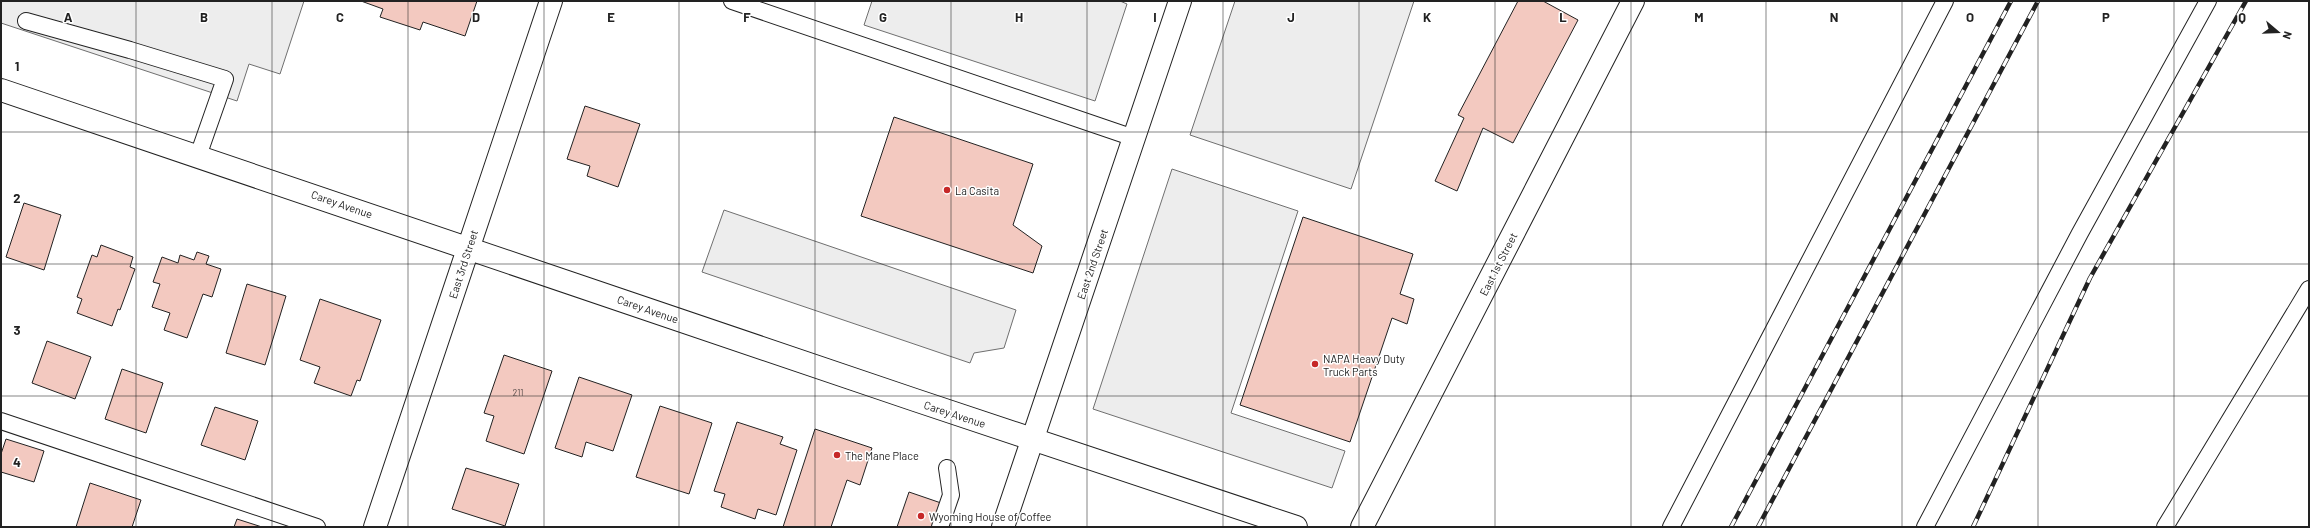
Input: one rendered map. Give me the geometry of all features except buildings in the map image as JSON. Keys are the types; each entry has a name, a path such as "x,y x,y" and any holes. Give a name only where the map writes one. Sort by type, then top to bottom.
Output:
{"street":[{"name":"East 3rd Street","path":"375,527 551,1"},
{"name":"East 2nd Street","path":"1003,527 1180,1"},
{"name":"East 1st Street","path":"1362,527 1633,1"},
{"name":"Carey Avenue","path":"1,90 1296,527"}],"lane":[{"path":"732,1 1134,138"},
{"path":"1671,527 1945,1"},
{"path":"1925,527 2080,233 2208,1"},
{"path":"26,21 130,50 225,79 198,156"},
{"path":"2165,527 2309,289"},
{"path":"1,421 317,527"},
{"path":"940,527 951,495 947,468"}],"shaded area":[{"path":"1,1 304,1 280,74 249,64 237,101 1,23"},
{"path":"872,1 1120,1 1127,4 1095,101 864,25"},
{"path":"1235,1 1414,1 1351,189 1190,135"},
{"path":"1172,169 1298,211 1231,413 1345,451 1332,488 1093,409"},
{"path":"724,210 1016,310 1004,348 974,353 970,363 702,272"}],"railway":[{"path":"1731,527 2011,1"},
{"path":"1758,527 2038,1"},
{"path":"1973,527 2090,278 2246,1"}],"place":[{"name":"La Casita","path":"947,190"},
{"name":"NAPA Heavy Duty Truck Parts","path":"1315,364"},
{"name":"The Mane Place","path":"837,455"},
{"name":"Wyoming House of Coffee","path":"921,516"}]}
